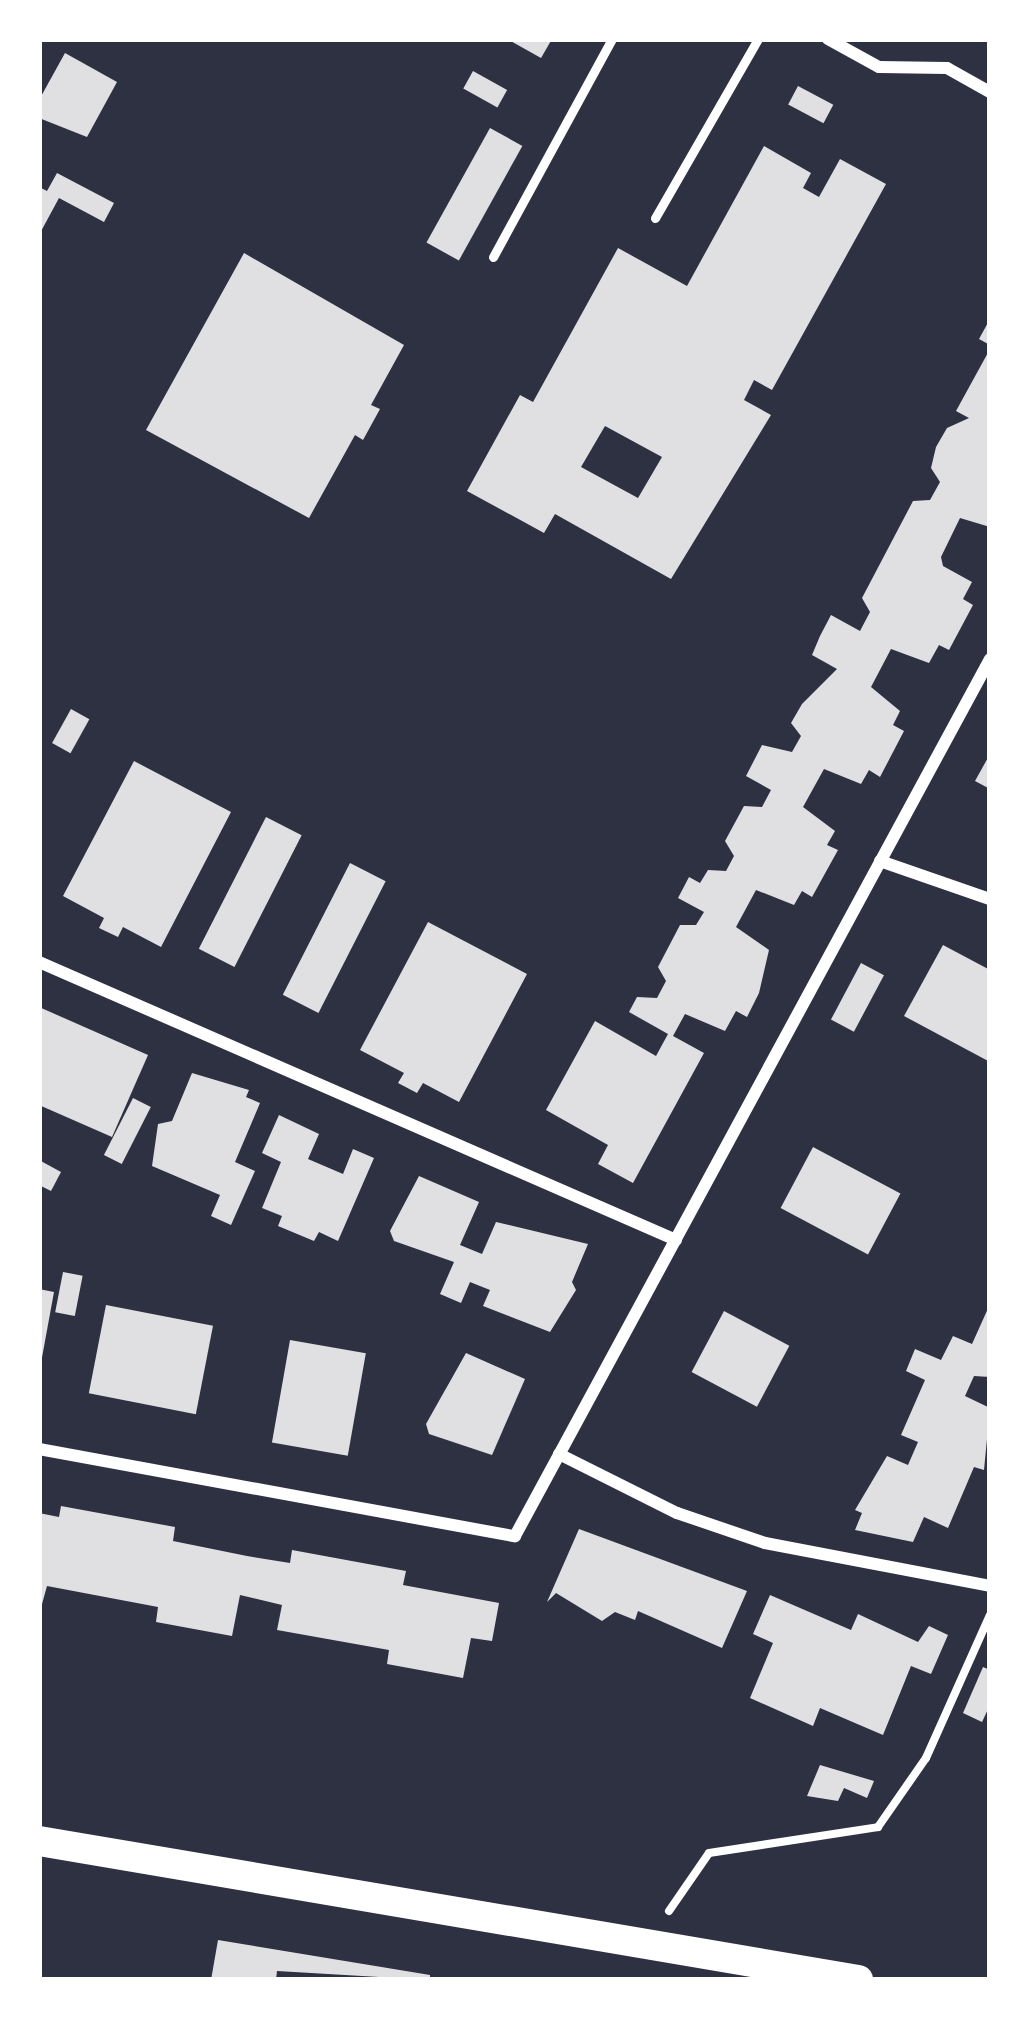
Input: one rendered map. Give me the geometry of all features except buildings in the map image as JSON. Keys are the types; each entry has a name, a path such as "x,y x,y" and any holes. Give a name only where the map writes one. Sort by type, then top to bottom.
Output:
{"main road":[{"path":"39,1840 858,1980"}],"street":[{"path":"828,39 879,68 947,68 990,92"},
{"path":"39,1449 515,1537 990,658"},
{"path":"880,861 990,899"},
{"path":"39,962 676,1240"},
{"path":"559,1454 677,1513 765,1544 990,1586"}],"lane":[{"path":"493,257 612,39"},
{"path":"656,218 758,39"}],"path":[{"path":"647,1942 709,1853 878,1827 926,1758 990,1615"}]}
